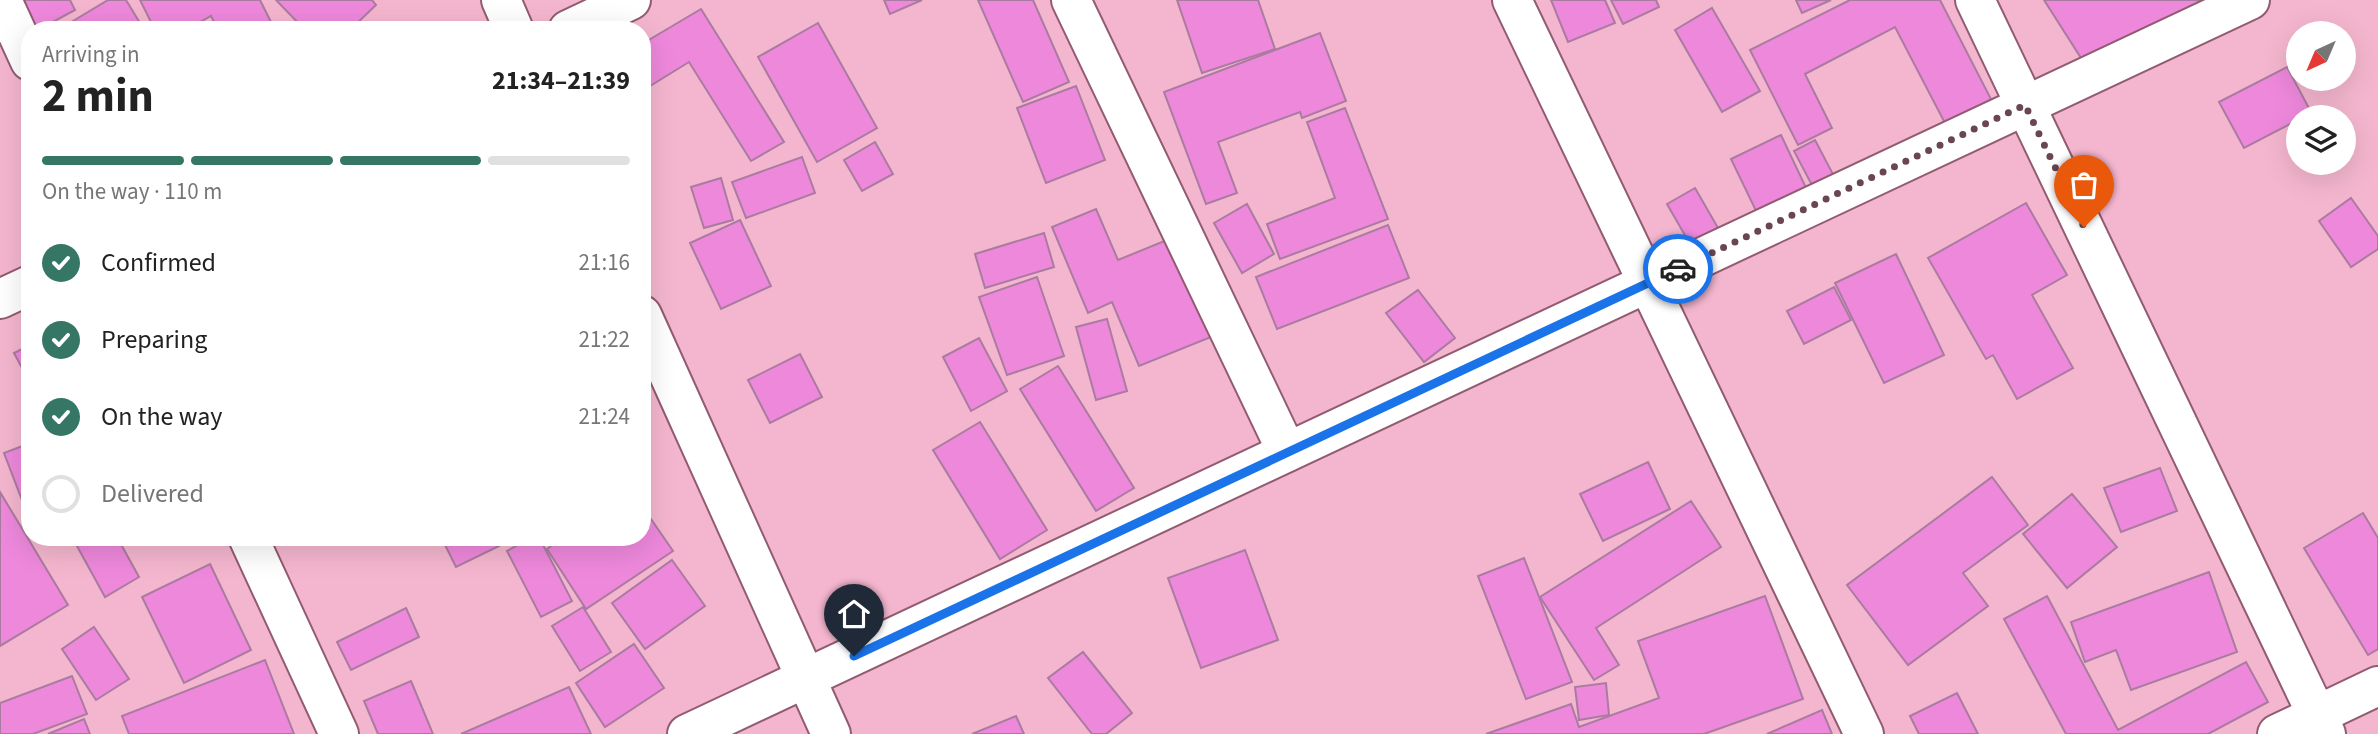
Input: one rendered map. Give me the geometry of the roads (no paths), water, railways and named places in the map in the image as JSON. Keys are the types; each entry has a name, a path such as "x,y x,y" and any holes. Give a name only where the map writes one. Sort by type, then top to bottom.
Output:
{"street":[{"path":"2,0 21,41"},
{"path":"500,0 510,21"},
{"path":"587,21 631,0"},
{"path":"1071,0 1287,452"},
{"path":"1512,0 1864,734"},
{"path":"1975,0 2322,724"},
{"path":"687,734 2250,0"},
{"path":"0,299 21,289"},
{"path":"651,335 831,734"},
{"path":"252,546 339,734"},
{"path":"2277,734 2322,724 2378,686"}]}
